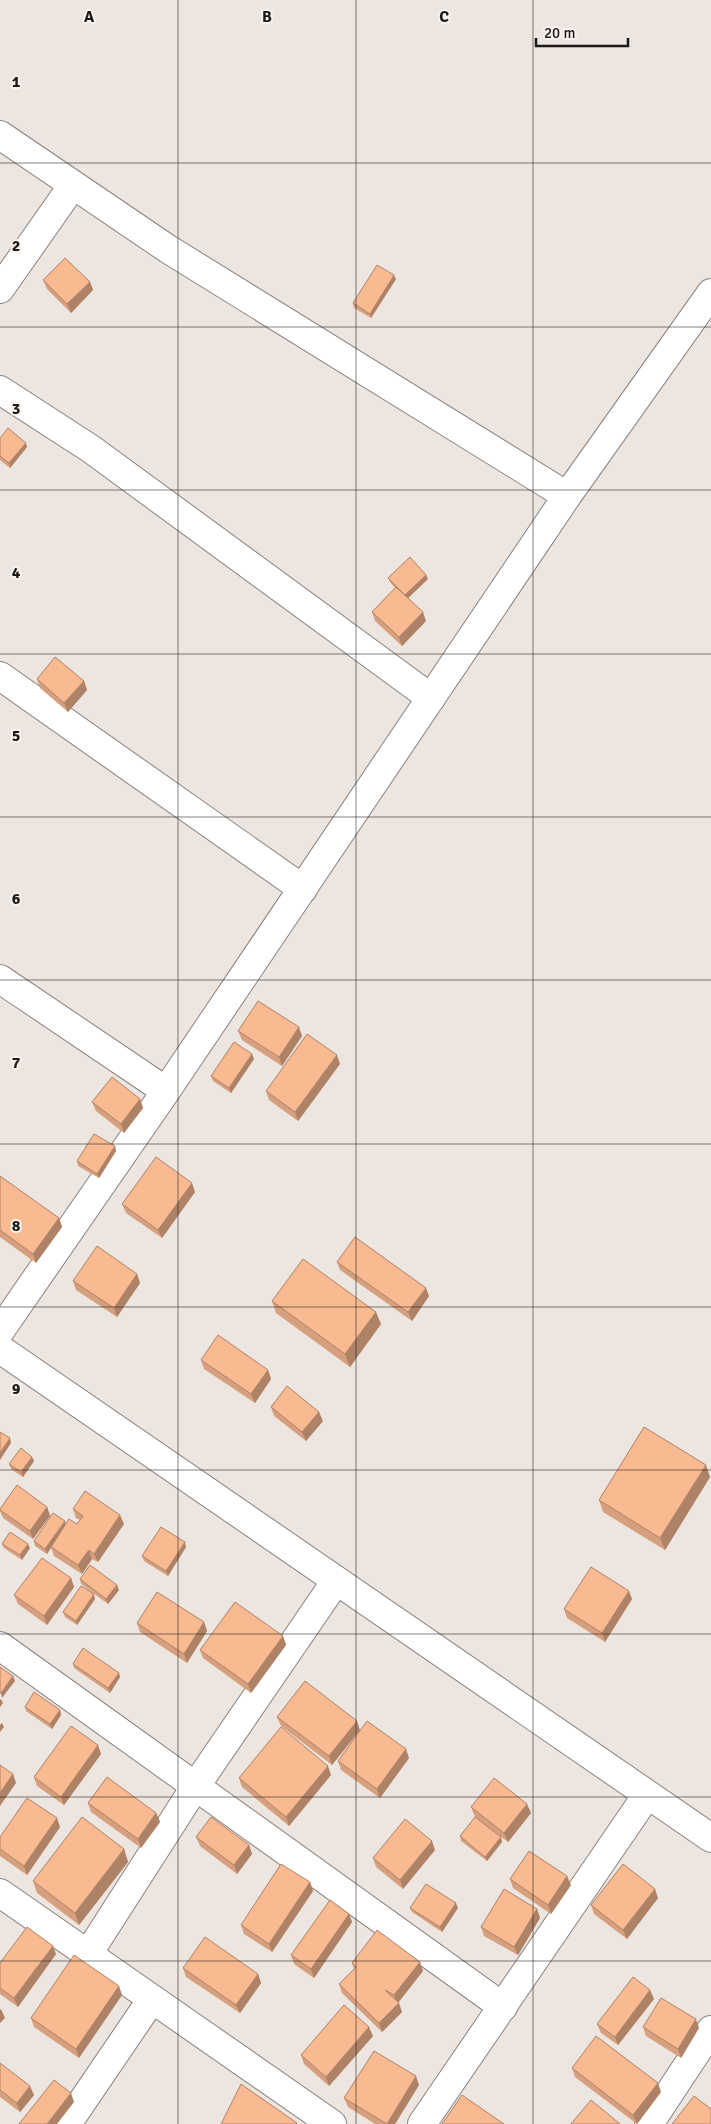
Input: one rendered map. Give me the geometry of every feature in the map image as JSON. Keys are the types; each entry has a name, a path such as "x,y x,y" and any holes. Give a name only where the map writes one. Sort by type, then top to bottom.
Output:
{"street":[{"path":"0,135 168,249 567,496"},
{"path":"0,289 72,185"},
{"path":"0,1331 166,1091 567,496 711,294"},
{"path":"0,390 91,449 431,698"},
{"path":"0,676 303,888"},
{"path":"0,980 166,1091"},
{"path":"0,1349 711,1838"},
{"path":"88,1954 195,1787 336,1581"},
{"path":"0,1646 503,2007"},
{"path":"422,2124 647,1795"},
{"path":"0,1893 332,2124"},
{"path":"67,2124 152,1999"},
{"path":"649,2124 711,2030"}],"building":[{"path":"65,258 90,282 67,304 43,280"},
{"path":"377,265 394,275 370,314 353,303"},
{"path":"8,428 26,443 9,463 0,456 0,438"},
{"path":"410,557 426,575 405,595 388,578"},
{"path":"396,587 423,612 399,637 372,612"},
{"path":"55,657 84,681 64,703 37,679"},
{"path":"258,1001 299,1027 279,1057 238,1031"},
{"path":"307,1034 337,1055 295,1112 266,1091"},
{"path":"234,1042 252,1054 229,1088 211,1076"},
{"path":"112,1077 140,1099 121,1124 92,1102"},
{"path":"94,1134 115,1146 97,1174 77,1161"},
{"path":"156,1157 192,1183 158,1230 122,1204"},
{"path":"0,1176 59,1218 33,1254 0,1230"},
{"path":"355,1237 426,1288 408,1312 337,1262"},
{"path":"97,1246 137,1274 114,1308 73,1281"},
{"path":"303,1259 376,1312 345,1354 272,1301"},
{"path":"218,1335 268,1370 251,1394 201,1360"},
{"path":"287,1386 319,1412 302,1432 271,1407"},
{"path":"644,1427 706,1465 660,1538 599,1500"},
{"path":"0,1432 10,1438 0,1453"},
{"path":"21,1448 32,1457 21,1472 9,1464"},
{"path":"17,1485 47,1507 30,1531 0,1510"},
{"path":"85,1491 120,1515 94,1554 89,1550 78,1565 51,1547 69,1519 77,1524 83,1516 73,1509"},
{"path":"53,1513 65,1521 45,1549 34,1541"},
{"path":"161,1527 185,1542 166,1571 142,1556"},
{"path":"10,1532 28,1544 20,1555 2,1544"},
{"path":"42,1558 71,1578 44,1616 14,1595"},
{"path":"90,1565 117,1585 106,1599 80,1579"},
{"path":"591,1567 629,1591 602,1633 564,1609"},
{"path":"81,1586 94,1594 76,1621 63,1612"},
{"path":"157,1592 204,1622 184,1654 137,1623"},
{"path":"235,1602 283,1636 248,1684 200,1650"},
{"path":"83,1648 119,1673 108,1688 73,1664"},
{"path":"0,1667 13,1676 1,1693 0,1693"},
{"path":"305,1681 357,1721 329,1756 277,1717"},
{"path":"34,1692 60,1710 50,1724 25,1707"},
{"path":"367,1721 406,1749 377,1789 338,1761"},
{"path":"71,1726 98,1745 61,1797 34,1777"},
{"path":"281,1727 328,1766 286,1817 239,1778"},
{"path":"0,1765 13,1774 0,1793"},
{"path":"107,1777 156,1813 138,1839 88,1803"},
{"path":"494,1778 527,1804 504,1833 471,1807"},
{"path":"27,1798 57,1818 24,1866 0,1849 0,1837"},
{"path":"82,1817 124,1849 75,1913 33,1881"},
{"path":"211,1817 249,1845 234,1865 196,1837"},
{"path":"475,1817 501,1837 485,1857 460,1836"},
{"path":"405,1819 432,1841 400,1880 373,1858"},
{"path":"529,1851 567,1876 548,1905 510,1879"},
{"path":"281,1864 310,1882 269,1944 241,1925"},
{"path":"623,1864 655,1889 623,1930 591,1905"},
{"path":"426,1884 456,1903 440,1927 410,1908"},
{"path":"504,1889 537,1909 514,1947 481,1927"},
{"path":"330,1900 349,1914 311,1969 291,1955"},
{"path":"27,1927 53,1946 14,1998 0,1988 0,1963"},
{"path":"377,1930 420,1962 394,1995 385,1990 399,2003 379,2023 339,1984 356,1967 352,1963"},
{"path":"205,1937 258,1974 236,2005 183,1968"},
{"path":"74,1955 119,1986 76,2049 31,2018"},
{"path":"633,1977 650,1990 615,2037 597,2024"},
{"path":"661,1998 696,2019 678,2049 643,2027"},
{"path":"344,2005 369,2027 326,2077 301,2055"},
{"path":"596,2036 658,2083 633,2115 572,2068"},
{"path":"374,2051 416,2076 387,2124 344,2098"},
{"path":"0,2063 30,2086 17,2103 0,2090"},
{"path":"54,2080 71,2093 47,2124 19,2124"},
{"path":"241,2084 297,2123 221,2124"},
{"path":"462,2095 504,2124 442,2124"},
{"path":"694,2096 711,2109 711,2124 672,2124"},
{"path":"591,2100 620,2124 571,2124"}]}
